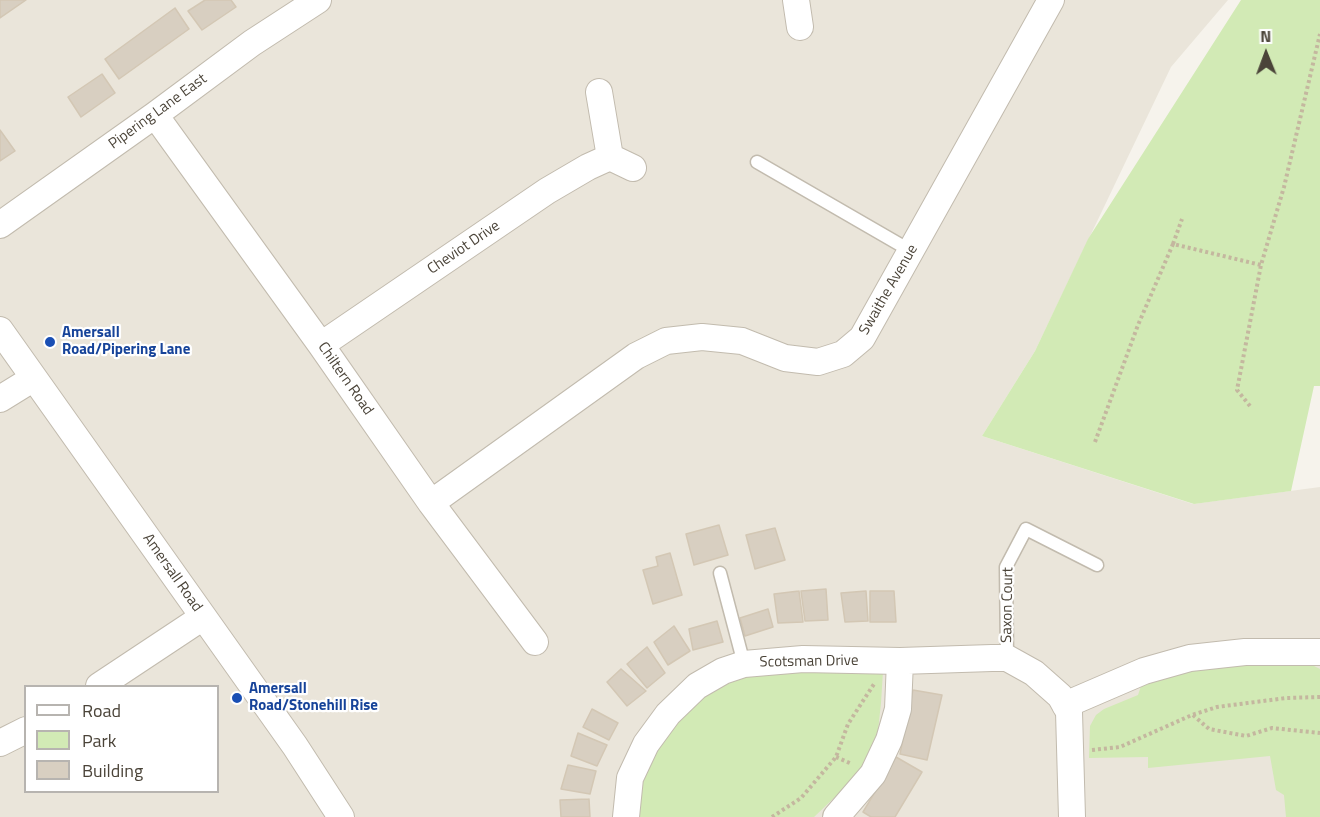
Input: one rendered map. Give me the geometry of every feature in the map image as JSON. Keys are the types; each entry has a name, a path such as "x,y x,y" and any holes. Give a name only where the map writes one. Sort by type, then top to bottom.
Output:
{"street":[{"name":"Pipering Lane East","path":"0,225 156,115 252,43 318,0"},
{"path":"796,0 800,27"},
{"name":"Swaithe Avenue","path":"431,503 636,356 666,341 702,337 742,341 785,358 818,363 843,354 862,338 1051,0"},
{"name":"Cheviot Drive","path":"321,345 547,191 588,167 622,163 599,92"},
{"name":"Chiltern Road","path":"156,115 431,503 536,642"},
{"name":"Amersall Road","path":"0,330 295,746 342,817"},
{"path":"0,399 34,378"},
{"path":"102,685 203,617"},
{"path":"1065,705 1144,671 1190,658 1210,654 1245,652 1320,652"},
{"path":"1007,658 1034,673 1060,696 1069,712 1072,817"},
{"name":"Scotsman Drive","path":"626,817 630,778 646,744 668,714 697,686 723,671 744,664 803,659 894,661 1007,658"},
{"path":"836,817 873,774 889,740 897,709 894,661"},
{"path":"0,743 24,731"}],"lane":[{"path":"757,162 911,251"},
{"name":"Saxon Court","path":"1007,658 1006,567 1026,529 1097,565"},
{"path":"720,573 744,664"}],"path":[{"path":"1250,406 1237,390 1261,265 1284,187 1320,34"},
{"path":"1095,442 1138,325 1182,219"},
{"path":"1173,244 1261,265"},
{"path":"772,817 801,798 836,757 848,724 894,661"},
{"path":"1070,752 1120,747 1192,715 1216,707 1244,702 1320,697"},
{"path":"1192,715 1209,729 1238,735 1246,736 1272,728 1320,734"}],"shaded area":[{"path":"0,0 1228,0 1171,67 1035,351 982,436 1193,504 1320,487 1320,817 0,817"}],"green space":[{"path":"1241,0 1320,0 1320,386 1314,386 1291,491 1194,504 982,436 1035,351 1088,239"},
{"path":"1255,664 1312,665 1320,669 1320,817 1286,817 1284,795 1276,790 1270,756 1148,768 1148,757 1089,758 1090,726 1096,715 1104,709 1138,695 1141,686 1196,670"},
{"path":"773,671 883,671 878,731 859,774 814,817 635,817 649,757 680,712 737,676"}],"building":[{"path":"0,0 26,0 0,18"},
{"path":"205,0 231,0 236,7 202,30 188,11"},
{"path":"175,8 189,29 119,79 105,59"},
{"path":"102,74 115,93 81,117 68,97"},
{"path":"0,130 15,151 0,161"},
{"path":"719,525 728,555 694,565 686,534"},
{"path":"775,528 785,560 755,569 746,535"},
{"path":"670,553 682,595 653,604 643,570 658,566 656,557"},
{"path":"826,589 828,620 805,621 801,591"},
{"path":"799,591 803,622 778,623 774,594"},
{"path":"866,591 868,621 845,622 841,593"},
{"path":"870,591 894,591 896,622 870,622"},
{"path":"768,609 773,627 745,636 740,618"},
{"path":"717,621 723,642 693,650 689,629"},
{"path":"674,626 690,651 668,665 654,642"},
{"path":"647,647 665,673 647,688 627,664"},
{"path":"621,669 646,691 627,706 607,682"},
{"path":"913,690 942,695 927,760 900,754"},
{"path":"592,709 618,723 609,740 583,727"},
{"path":"578,733 607,745 597,766 571,756"},
{"path":"896,757 922,772 895,817 871,817 863,812"},
{"path":"568,765 596,771 590,794 561,789"},
{"path":"589,799 590,817 561,817 560,800"}],"place":[{"name":"Amersall Road/Pipering Lane","path":"50,342"},
{"name":"Amersall Road/Stonehill Rise","path":"237,698"}]}
